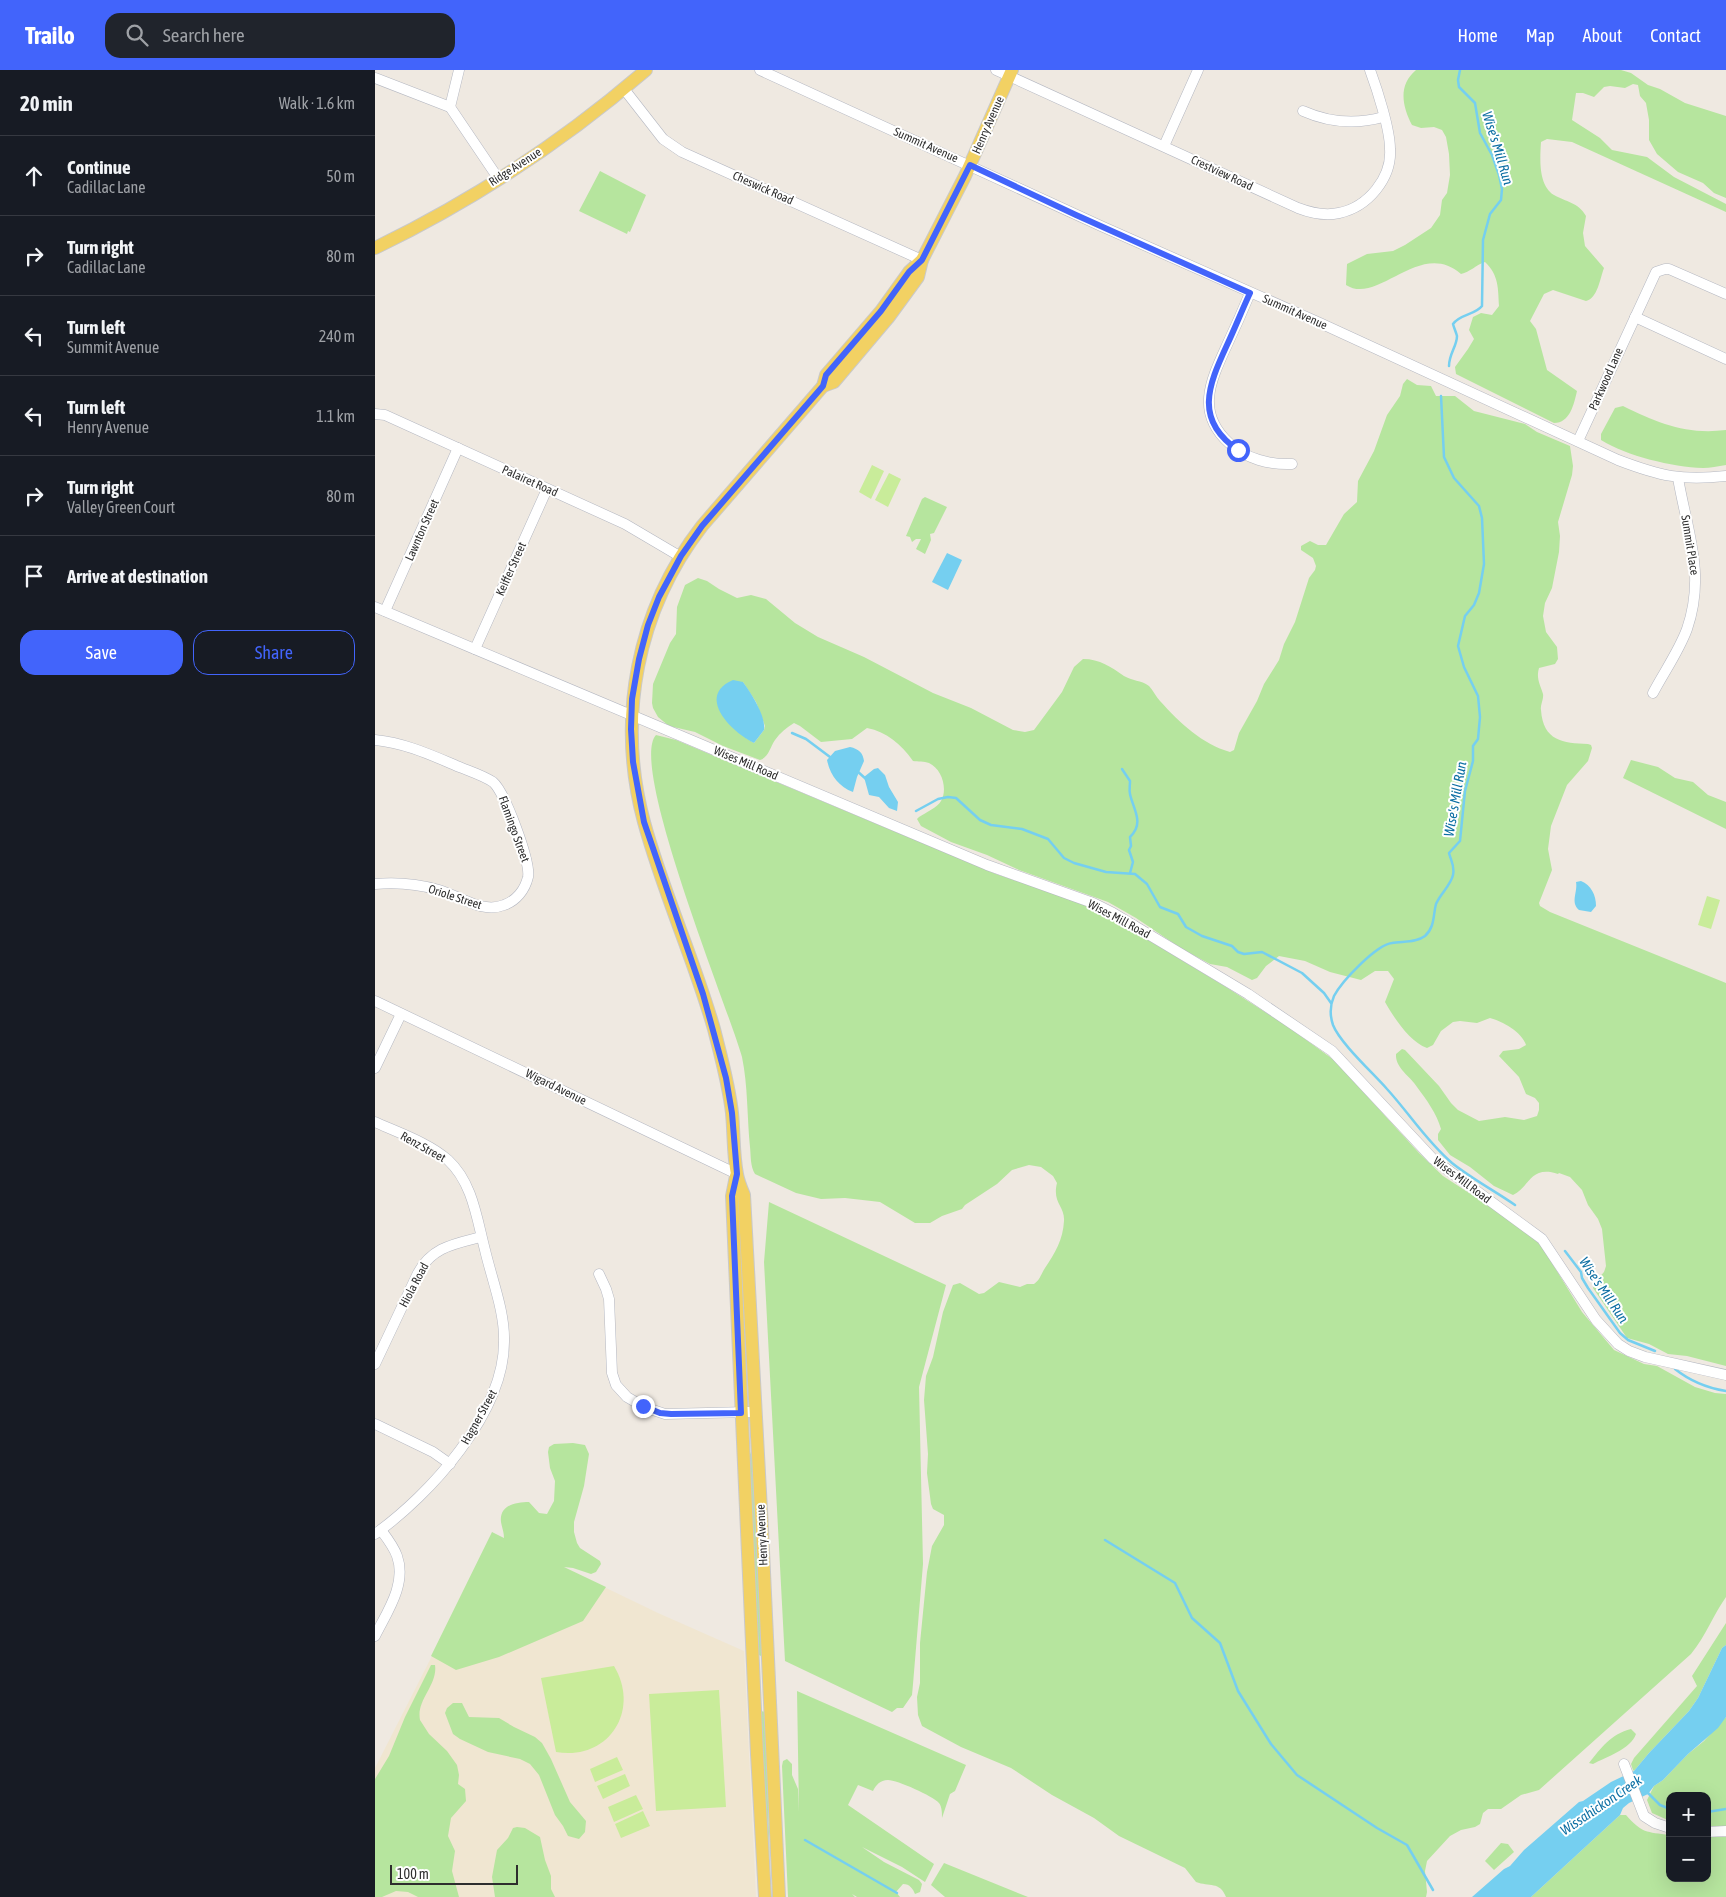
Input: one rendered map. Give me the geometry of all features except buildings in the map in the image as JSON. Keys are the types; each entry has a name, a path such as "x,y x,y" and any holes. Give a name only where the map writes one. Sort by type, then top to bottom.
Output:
{"main road":[{"name":"Ridge Avenue","path":"375,248 440,216 576,127 646,70"},
{"name":"Henry Avenue","path":"779,1897 744,1195 737,1174 731,1106 718,1044 703,994 648,836 640,803 633,762 631,716 635,679 648,625 659,597 681,556 702,526 823,386 826,375 881,311 909,272 922,260 970,165 1011,73"},
{"name":"Henry Avenue","path":"737,1174 732,1196 765,1897"}],"street":[{"path":"450,107 459,70"},
{"name":"Summit Avenue","path":"760,70 1076,215 1633,466 1678,478 1698,479 1726,476"},
{"name":"Crestview Road","path":"996,70 1011,73 1306,211 1323,214 1340,213 1350,210 1365,201 1377,188 1386,173 1391,150 1370,70"},
{"path":"1164,146 1198,70"},
{"path":"375,78 450,107 498,178"},
{"name":"Cheswick Road","path":"624,89 663,139 682,152 922,260"},
{"path":"1303,111 1319,118 1343,122 1360,122 1383,117"},
{"name":"Parkwood Lane","path":"1578,441 1653,275 1659,270 1674,271 1726,294"},
{"path":"1250,293 1212,379 1208,399 1211,414 1221,435 1238,450 1267,462 1293,464"},
{"path":"1635,317 1726,359"},
{"name":"Palairet Road","path":"375,414 385,415 630,526 681,556"},
{"name":"Lawnton Street","path":"380,609 459,448"},
{"name":"Summit Place","path":"1653,693 1684,637 1695,595 1695,567 1678,478"},
{"name":"Keiffer Street","path":"475,649 547,489"},
{"name":"Wises Mill Road","path":"380,609 995,868 1103,907 1236,986 1301,1028 1332,1052 1433,1159 1542,1239 1596,1320 1618,1344 1629,1351 1645,1357 1726,1374"},
{"name":"Flamingo Street","path":"375,740 417,749 488,779 498,787 505,798 528,869 528,876 523,889 515,899 506,905"},
{"name":"Oriole Street","path":"375,884 399,883 425,887 484,907 506,905"},
{"name":"Wigard Avenue","path":"375,1001 737,1174"},
{"path":"375,1068 401,1014"},
{"name":"Renz Street","path":"375,1122 435,1150 455,1167 468,1189 481,1237"},
{"name":"Hiola Road","path":"375,1364 425,1262 441,1249 481,1237"},
{"name":"Hagner Street","path":"378,1532 419,1498 450,1464 471,1433 491,1397 500,1375 504,1353 503,1322 481,1237"},
{"path":"599,1274 609,1299 614,1379 623,1394 644,1407 665,1414 755,1412"},
{"path":"375,1424 433,1452 450,1464"},
{"path":"375,1636 396,1593 400,1579 397,1555 378,1532"},
{"path":"1624,1764 1640,1809 1648,1820 1666,1827"},
{"path":"1711,1832 1726,1831"}],"shaded area":[{"path":"494,1534 658,1613 744,1651 756,1897 375,1897 375,1768"}],"green space":[{"path":"1416,70 1621,70 1631,73 1648,85 1660,89 1685,103 1726,116 1726,198 1714,193 1703,183 1678,172 1657,154 1649,140 1649,120 1646,103 1640,96 1638,85 1633,84 1625,88 1604,87 1594,97 1583,93 1576,93 1572,120 1600,138 1612,150 1647,157 1674,177 1726,204 1726,212 1572,142 1547,139 1541,142 1541,171 1545,185 1554,195 1576,205 1583,211 1586,216 1583,233 1585,246 1604,268 1596,292 1590,299 1586,301 1553,290 1544,294 1530,321 1536,329 1547,370 1577,391 1570,412 1564,420 1554,423 1456,374 1455,367 1474,339 1469,330 1473,317 1481,313 1492,315 1499,306 1495,277 1485,262 1461,274 1446,265 1430,263 1415,267 1372,287 1358,289 1346,285 1347,264 1367,254 1393,251 1405,245 1431,228 1440,215 1442,200 1447,193 1450,175 1449,154 1446,137 1442,130 1434,127 1421,128 1412,125 1409,118 1404,103 1404,89 1406,82"},
{"path":"600,171 646,195 630,232 628,231 627,234 579,211"},
{"path":"1407,379 1417,385 1431,386 1436,396 1455,396 1474,411 1525,424 1537,432 1570,446 1573,466 1572,475 1558,522 1560,536 1559,552 1552,588 1545,603 1543,616 1546,632 1557,647 1558,659 1555,664 1539,668 1538,678 1543,694 1541,708 1543,720 1550,734 1570,743 1591,745 1592,748 1588,761 1567,785 1551,826 1548,849 1552,870 1539,903 1540,906 1550,912 1726,983 1726,1366 1687,1356 1668,1354 1649,1344 1627,1338 1593,1288 1606,1266 1602,1229 1598,1219 1588,1205 1582,1190 1570,1177 1559,1173 1542,1172 1531,1178 1513,1195 1494,1186 1470,1167 1450,1155 1438,1140 1438,1134 1441,1129 1437,1118 1414,1083 1400,1068 1396,1054 1402,1049 1405,1050 1439,1086 1458,1110 1479,1121 1505,1117 1524,1120 1537,1116 1539,1103 1535,1098 1526,1094 1519,1077 1499,1056 1503,1051 1519,1049 1526,1045 1524,1040 1506,1024 1490,1018 1477,1023 1453,1022 1441,1031 1433,1045 1427,1048 1409,1035 1385,1002 1394,979 1388,971 1375,971 1361,980 1330,972 1305,961 1279,956 1266,966 1257,978 1252,980 1227,967 1210,964 1182,949 1136,918 1108,902 1019,870 987,855 951,842 921,826 917,819 941,801 944,791 943,780 934,766 925,762 913,761 904,749 881,732 867,728 852,739 821,742 794,723 779,735 767,754 760,760 723,746 695,732 669,726 658,717 653,708 653,684 670,643 676,634 677,607 685,585 698,578 737,598 751,595 766,599 795,623 818,637 864,657 933,693 971,708 1013,730 1025,732 1034,730 1062,692 1074,667 1083,659 1089,659 1105,664 1127,678 1149,686 1168,709 1192,732 1210,744 1230,752 1234,750 1239,733 1264,684 1279,660 1284,644 1295,622 1309,578 1315,570 1316,566 1313,558 1301,550 1301,546 1310,541 1318,545 1326,545 1344,514 1357,502 1358,481 1374,451 1387,415 1400,396 1403,384","holes":["743,682 756,702 765,726 754,743 746,738"]},
{"path":"1623,406 1648,418 1685,429 1698,431 1726,430 1726,465 1703,468 1664,463 1637,456 1601,440 1601,434 1615,408"},
{"path":"872,465 884,471 871,499 859,492"},
{"path":"889,473 901,479 888,507 875,500"},
{"path":"925,497 947,507 934,533 930,534 931,540 925,554 916,549 921,539 916,539 912,542 910,537 906,536 922,499"},
{"path":"656,735 676,740 996,874 1091,908 1226,987 1287,1026 1334,1060 1419,1153 1443,1176 1509,1219 1541,1245 1582,1312 1614,1350 1644,1364 1657,1366 1695,1387 1726,1394 1726,1597 1701,1640 1691,1654 1539,1790 1521,1795 1501,1809 1488,1809 1483,1813 1480,1824 1450,1836 1427,1861 1425,1871 1426,1897 1226,1897 1221,1889 1214,1885 1196,1882 1185,1868 1119,1836 1094,1818 1052,1795 1011,1768 961,1747 922,1726 918,1715 917,1697 920,1683 920,1643 927,1572 932,1546 944,1525 944,1515 933,1509 931,1504 927,1473 928,1454 924,1400 926,1376 933,1357 943,1312 953,1285 960,1283 979,1294 984,1293 999,1282 1020,1287 1034,1284 1039,1279 1058,1246 1062,1234 1064,1216 1057,1200 1057,1183 1053,1176 1041,1167 1029,1165 1012,1170 997,1184 965,1205 962,1209 942,1216 930,1223 915,1223 880,1202 845,1198 821,1199 796,1193 755,1174 751,1161 742,1057 667,838 656,791 651,756"},
{"path":"1631,760 1658,767 1675,778 1693,782 1708,795 1726,802 1726,829 1623,778"},
{"path":"1707,896 1720,900 1711,929 1698,925"},
{"path":"769,1202 946,1285 919,1387 923,1564 912,1695 903,1708 897,1708 892,1712 785,1661 764,1262"},
{"path":"573,1443 585,1445 589,1454 584,1486 574,1522 574,1532 580,1548 600,1561 601,1564 596,1572 591,1574 564,1567 606,1587 583,1621 499,1657 456,1670 431,1656 492,1532 504,1538 501,1522 503,1512 514,1504 529,1502 539,1513 547,1514 554,1501 555,1481 550,1468 549,1447 554,1444"},
{"path":"749,1449 753,1460 761,1656 759,1655"},
{"path":"1726,1623 1726,1645 1722,1648 1698,1698 1689,1711 1634,1771 1631,1764 1634,1758 1697,1686 1692,1676"},
{"path":"431,1665 435,1665 435,1672 421,1706 420,1720 429,1734 447,1751 457,1765 458,1784 465,1789 466,1801 451,1818 448,1836 455,1851 452,1871 459,1897 418,1897 408,1892 396,1891 382,1897 375,1897 375,1779 389,1756 405,1717"},
{"path":"614,1666 621,1683 624,1700 621,1715 615,1729 604,1741 591,1749 575,1753 556,1752 541,1678"},
{"path":"719,1690 726,1807 656,1811 649,1694"},
{"path":"797,1691 966,1765 955,1791 950,1794 942,1818 941,1806 935,1800 907,1785 888,1780 879,1783 873,1791 858,1785 848,1805 934,1864 925,1882 902,1867 862,1847 884,1862 919,1880 922,1884 920,1892 915,1894 909,1886 903,1884 896,1892 900,1897 857,1897 852,1894 855,1897 788,1897 782,1766 783,1761 787,1759 792,1764 792,1775 798,1789 799,1812"},
{"path":"453,1703 462,1703 469,1717 499,1718 535,1737 542,1743 570,1802 586,1821 585,1832 579,1839 568,1836 555,1815 539,1775 530,1764 520,1759 488,1752 453,1734 445,1713 447,1708"},
{"path":"761,1711 765,1712 770,1863 760,1713"},
{"path":"1726,1717 1726,1827 1711,1826 1711,1792 1666,1792 1666,1819 1652,1813 1647,1800 1654,1786 1663,1780 1688,1754 1704,1741"},
{"path":"1631,1729 1636,1734 1629,1744 1593,1764 1589,1763 1612,1738"},
{"path":"617,1757 623,1770 595,1782 590,1769"},
{"path":"625,1774 630,1786 603,1799 597,1786"},
{"path":"636,1795 643,1809 614,1822 608,1807"},
{"path":"643,1811 650,1826 621,1838 615,1824"},
{"path":"1620,1815 1626,1815 1645,1831 1666,1834 1666,1882 1711,1882 1711,1837 1726,1837 1726,1897 1531,1897"},
{"path":"513,1828 525,1828 540,1837 551,1876 551,1889 555,1897 495,1897 492,1877 497,1850 508,1838"},
{"path":"1501,1843 1508,1844 1514,1852 1494,1870 1485,1861"},
{"path":"944,1863 1028,1897 945,1897 931,1885"}],"water":[{"path":"947,553 962,560 948,590 932,582"},
{"path":"733,680 743,682 754,698 763,718 764,730 754,743 745,738 728,723 721,714 717,704 717,695 722,687"},
{"path":"850,747 860,752 864,761 853,792 843,787 836,780 830,771 827,760 835,751"},
{"path":"878,768 885,775 889,787 898,802 897,811 889,808 879,797 869,795 864,777"},
{"path":"1581,881 1588,885 1594,894 1596,906 1591,912 1579,910 1575,904 1576,882"},
{"name":"Wissahickon Creek","path":"1726,1645 1726,1717 1718,1728 1688,1754 1663,1780 1654,1786 1648,1794 1623,1808 1620,1815 1531,1897 1472,1897 1510,1866 1524,1850 1579,1802 1611,1782 1634,1771 1689,1711 1698,1698 1722,1648"}],"waterway":[{"name":"Wise's Mill Run","path":"1449,366 1457,340 1453,324 1459,318 1482,306 1483,240 1490,214 1501,200 1502,189 1492,155 1480,133 1475,103 1459,87 1460,70"},
{"name":"Wise's Mill Run","path":"1441,396 1444,457 1454,478 1479,506 1482,518 1484,564 1479,593 1474,605 1465,616 1458,646 1464,667 1478,696 1480,717 1478,739 1473,746 1473,761 1465,791 1460,841 1449,853 1453,866 1453,875 1436,904 1432,925 1428,932 1417,940 1392,943 1377,950 1338,989 1333,999 1331,1014 1333,1025 1342,1040 1395,1098 1434,1146 1452,1163 1475,1180 1515,1205"},
{"path":"792,733 806,739 830,757"},
{"path":"1122,769 1130,781 1130,792 1137,816 1137,826 1130,837 1131,846 1129,850 1133,862 1130,873"},
{"path":"857,771 866,779"},
{"path":"916,811 938,799 956,798 980,820 991,825 1022,829 1048,839 1064,858 1074,863 1106,872 1135,874 1147,884 1160,907 1178,914 1186,927 1202,936 1232,946 1238,952 1244,954 1262,952 1302,973 1324,993 1331,1003"},
{"name":"Wise's Mill Run","path":"1565,1251 1581,1272 1588,1288 1620,1333 1628,1340 1655,1351"},
{"name":"Wise's Mill Run","path":"1675,1369 1699,1383 1726,1391"},
{"path":"1105,1540 1175,1583 1192,1618 1220,1643 1238,1691 1271,1744 1297,1775 1377,1828 1407,1845 1433,1890"},
{"name":"Wissahickon Creek","path":"1647,1792 1660,1805 1666,1807"},
{"path":"1711,1811 1726,1809"},
{"path":"805,1840 897,1893"}],"route":[{"path":"643,1406 660,1413 671,1414 741,1413 732,1196 737,1174 730,1098 709,1012 644,822 633,762 631,716 639,659 648,625 659,597 681,556 702,526 823,386 826,375 881,311 909,272 922,260 970,165 1250,293 1214,373 1208,399 1213,422 1217,429 1226,441 1238,450"}]}
